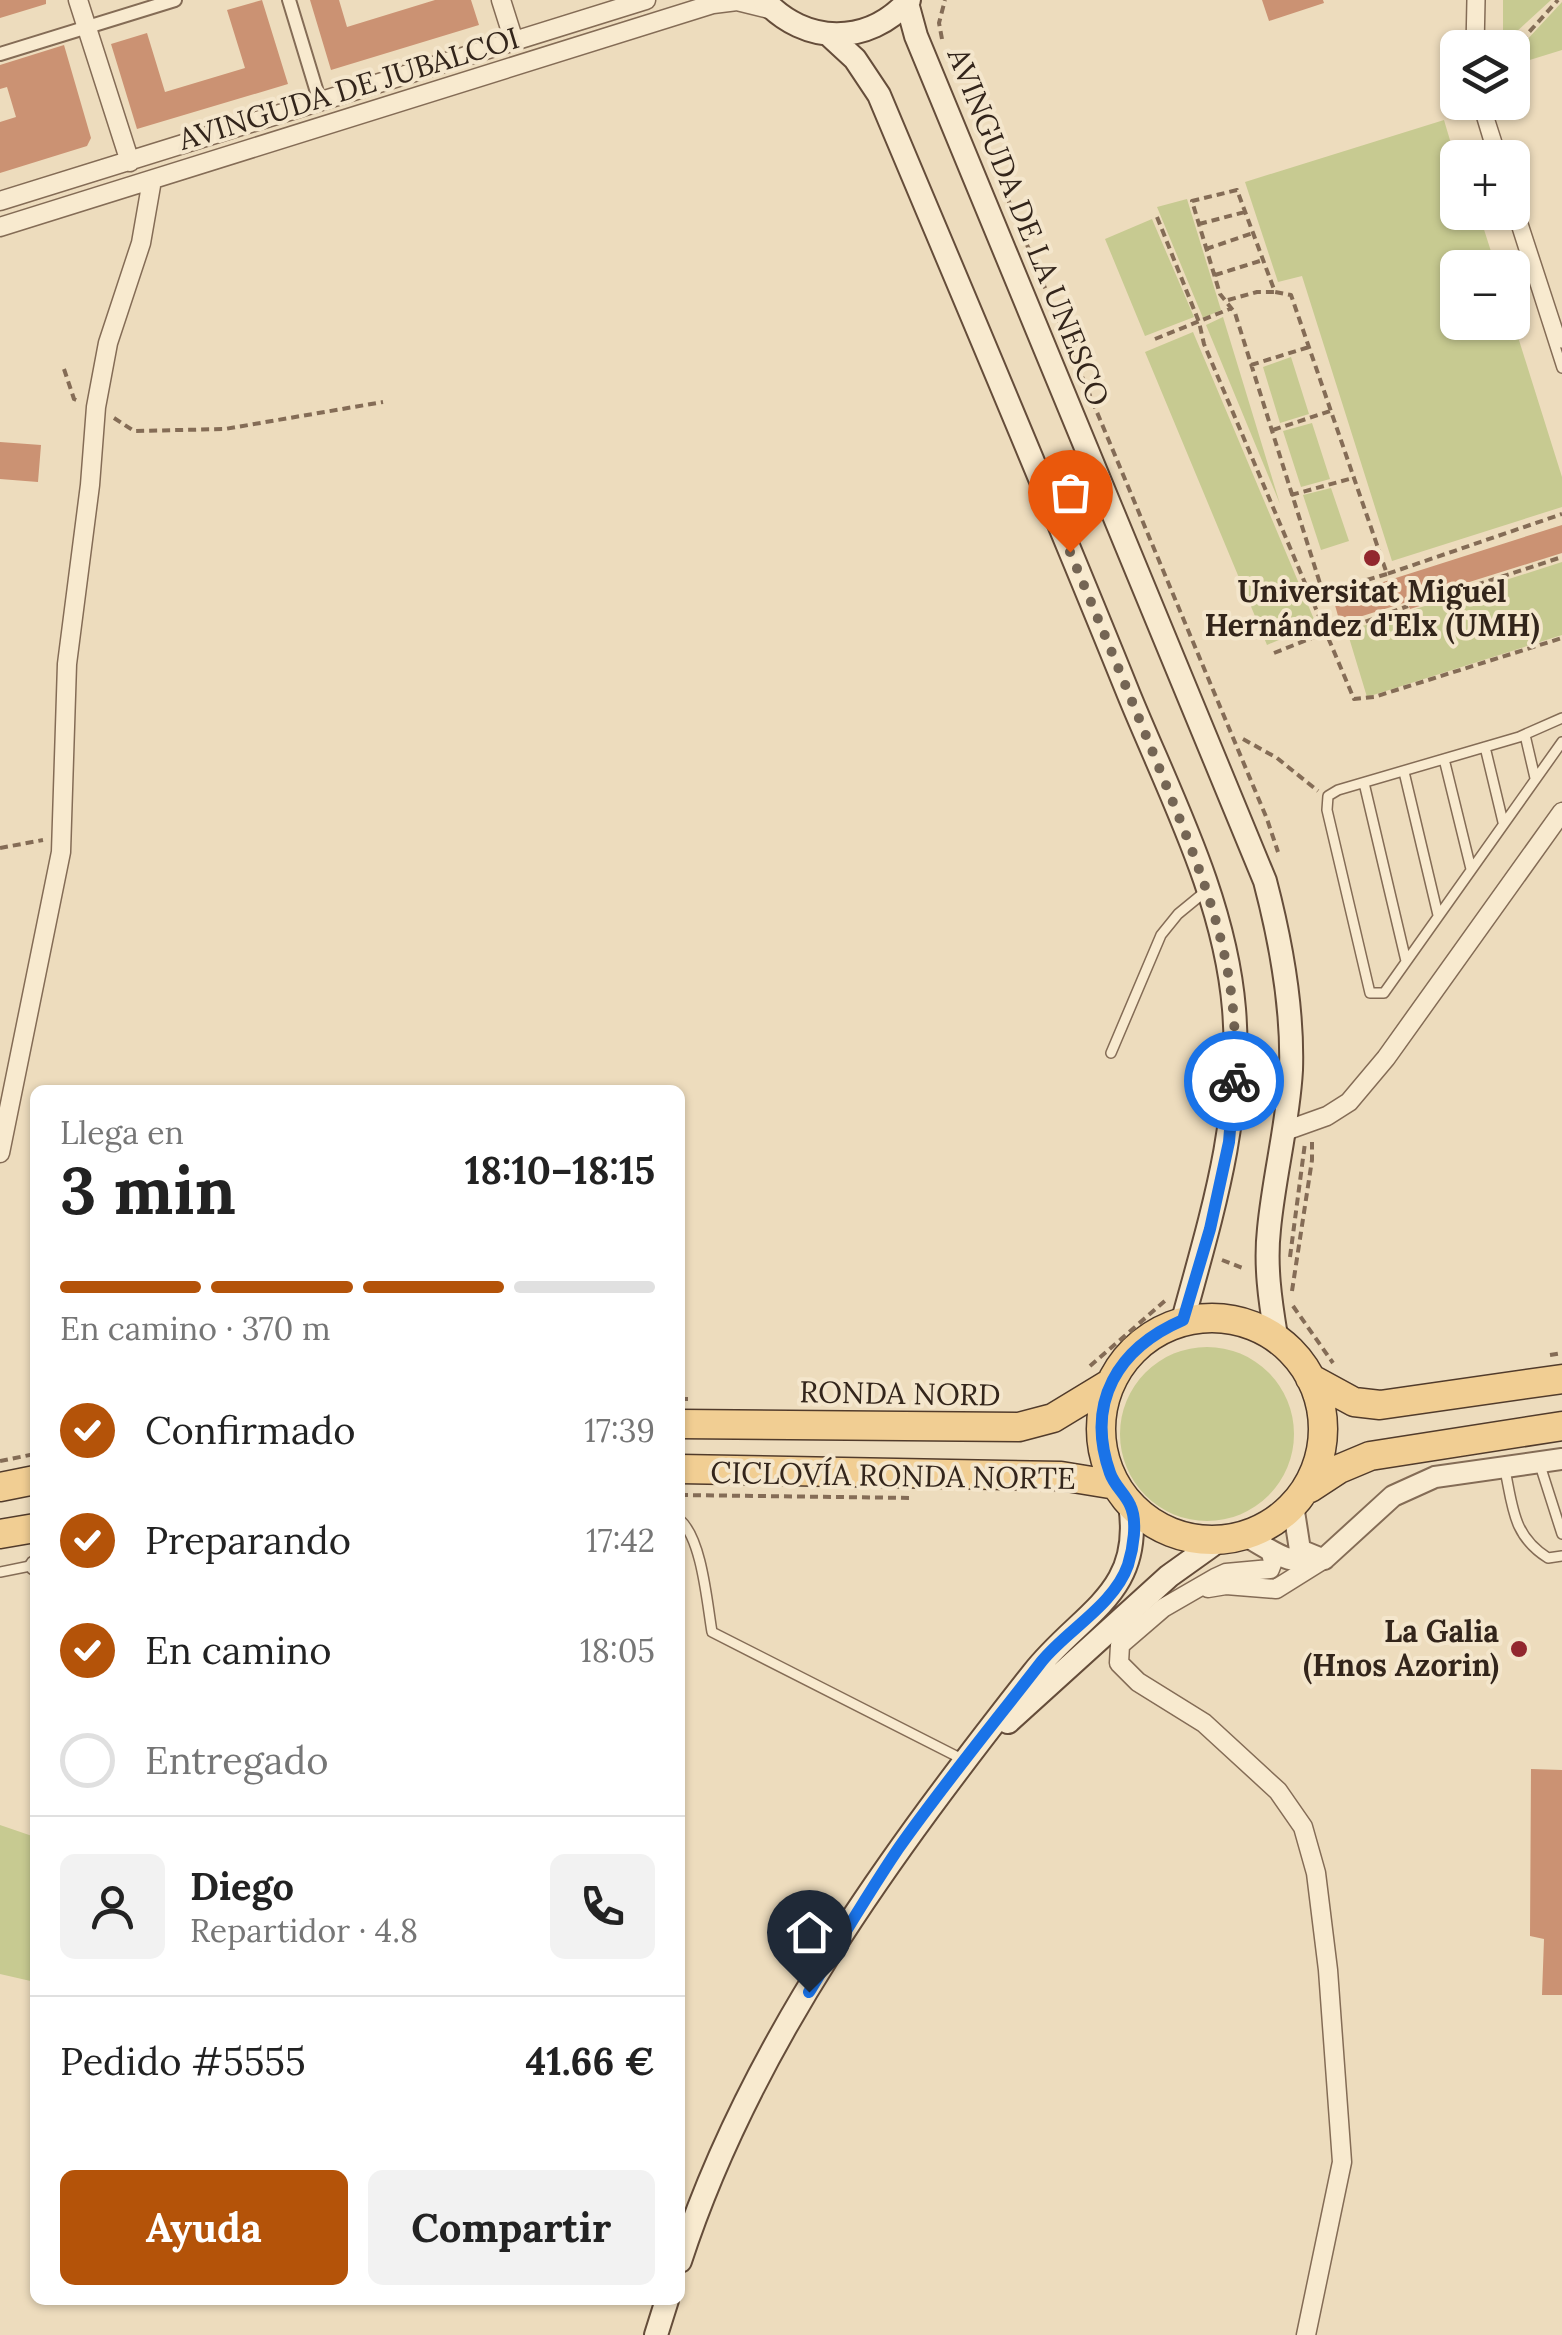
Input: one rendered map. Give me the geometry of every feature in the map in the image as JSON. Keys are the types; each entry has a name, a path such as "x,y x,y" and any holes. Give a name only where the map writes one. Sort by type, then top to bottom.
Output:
{"main road":[{"path":"768,5 794,25 829,35 873,28 908,1"},
{"name":"AVINGUDA DE LA UNESCO","path":"908,1 922,48 1265,881 1278,932 1287,996 1291,1068 1268,1234 1268,1287 1276,1336"},
{"path":"685,2248 711,2178 776,2044 898,1850 1047,1656 1107,1596 1126,1571 1132,1551 1123,1495 1105,1456 1102,1432 1109,1384 1128,1356 1177,1308 1210,1229 1229,1142 1235,1076 1234,1010 1228,965 1208,889 879,95 855,59 829,35"},
{"path":"1177,1308 1198,1316 1246,1320 1276,1336 1310,1378 1323,1430 1320,1460 1302,1496"},
{"path":"1310,1378 1354,1402 1380,1405 1562,1380"},
{"name":"RONDA NORD","path":"685,1424 1020,1427 1053,1418 1109,1384"},
{"path":"964,1760 1169,1576 1231,1538 1264,1527 1339,1469 1370,1456 1562,1426"},
{"path":"685,1468 1061,1476 1123,1495 1155,1527 1194,1540 1231,1538"},
{"path":"0,1487 30,1481"},
{"path":"0,1534 30,1529"},
{"path":"656,2335 665,2305"}],"street":[{"path":"78,0 130,162"},
{"path":"0,54 175,0"},
{"path":"289,0 320,102"},
{"path":"500,0 514,42"},
{"name":"AVINGUDA DE JUBALCOI","path":"0,200 646,0"},
{"name":"AVINGUDA DE JUBALCOI","path":"0,226 713,4 736,1 768,5"},
{"path":"0,1153 42,961 62,837 66,664 90,485 96,407 108,343 141,243 152,180"},
{"path":"1285,1132 1327,1116 1350,1102 1386,1058 1562,812"},
{"path":"1197,1590 1226,1585 1276,1589 1324,1559 1393,1496 1435,1477 1562,1459"},
{"path":"1302,1496 1300,1550 1324,1559"},
{"path":"1231,1538 1302,1564 1324,1559"},
{"path":"1270,1550 1270,1569 1226,1573 1163,1608 1120,1645 1119,1663 1138,1682 1204,1723 1278,1791 1302,1827 1316,1873 1328,1970 1342,2162 1306,2335"}],"lane":[{"path":"1475,30 1476,0"},
{"path":"1518,230 1562,368"},
{"path":"1525,230 1562,343"},
{"path":"1562,718 1524,734 1328,796 1327,810 1370,993 1384,993 1562,742"},
{"path":"1524,734 1536,778"},
{"path":"1485,747 1503,822"},
{"path":"1444,759 1471,868"},
{"path":"1404,772 1438,916"},
{"path":"1364,782 1406,961"},
{"path":"1112,1052 1161,935 1178,914 1208,889"},
{"path":"1539,1462 1562,1534"},
{"path":"1504,1467 1514,1518 1528,1545 1548,1558 1562,1556"},
{"path":"685,1523 697,1553 712,1632 964,1760"},
{"path":"0,1572 30,1566"}],"path":[{"path":"1530,32 1558,0"},
{"path":"1275,292 1237,190 1192,201 1220,294 1232,308 1324,594 1562,514"},
{"path":"1199,224 1246,212"},
{"path":"1157,217 1204,344 1354,699 1562,638"},
{"path":"1206,249 1253,233"},
{"path":"1214,275 1263,260"},
{"path":"1228,300 1257,292 1291,295 1387,574"},
{"path":"1154,340 1232,308"},
{"path":"1251,365 1309,347"},
{"path":"64,369 74,399 96,407 134,431 225,429 383,402"},
{"path":"1271,430 1330,411"},
{"path":"1291,495 1353,478"},
{"path":"1464,589 1562,557"},
{"path":"1274,653 1408,606"},
{"path":"1244,739 1276,758 1321,794"},
{"path":"0,848 62,837"},
{"path":"1291,1298 1312,1142"},
{"path":"1287,1285 1308,1331 1342,1372"},
{"path":"1078,1375 1177,1308"},
{"path":"1544,1356 1562,1353"},
{"path":"685,1398 699,1399"},
{"path":"0,1460 30,1455"},
{"name":"CICLOVÍA RONDA NORTE","path":"685,1496 914,1498"}],"green space":[{"path":"1503,0 1551,0 1518,30 1503,30"},
{"path":"1562,2 1562,50 1530,60 1530,37"},
{"path":"1444,120 1450,140 1440,140 1440,230 1484,230 1491,250 1440,250 1440,340 1519,340 1562,477 1562,507 1392,561 1302,276 1278,282 1245,182"},
{"path":"1187,199 1221,310 1203,318 1157,207"},
{"path":"1152,219 1194,317 1145,336 1105,239"},
{"path":"1223,317 1280,504 1206,325"},
{"path":"1193,332 1316,624 1267,645 1145,352"},
{"path":"1291,357 1309,414 1280,423 1263,367"},
{"path":"1312,423 1330,479 1301,487 1283,431"},
{"path":"1331,488 1349,541 1321,550 1303,495"},
{"path":"1562,562 1562,635 1367,697 1347,631"},
{"path":"1207,1347 1240,1354 1268,1373 1287,1401 1294,1434 1287,1467 1268,1495 1240,1514 1207,1521 1174,1514 1146,1495 1127,1467 1120,1434 1127,1401 1146,1373 1174,1354"},
{"path":"0,1825 30,1835 30,1981 0,1974"}],"building":[{"path":"0,0 46,0 46,4 0,18"},
{"path":"262,0 288,84 137,129 111,44 147,33 165,92 245,68 227,10"},
{"path":"310,0 339,0 347,27 435,0 471,0 479,25 331,70"},
{"path":"1262,0 1323,0 1324,3 1269,21"},
{"path":"64,45 91,138 87,146 0,173 0,122 16,117 7,87 0,89 0,65"},
{"path":"0,442 41,445 38,482 0,479"},
{"path":"1562,525 1562,553 1463,584 1465,592 1410,609 1407,602 1340,623 1333,598"},
{"path":"1531,1769 1562,1770 1562,1995 1542,1995 1544,1939 1530,1936"}],"way so far":[{"path":"1070,552 1208,889 1226,950 1234,1010 1234,1081"}],"place":[{"name":"Universitat Miguel Hernández d'Elx (UMH)","path":"1372,558"},
{"name":"La Galia (Hnos Azorin)","path":"1519,1649"}],"route":[{"path":"809,1992 898,1850 964,1760 1047,1656 1107,1596 1126,1571 1133,1525 1130,1505 1112,1478 1105,1456 1104,1404 1114,1374 1128,1356 1148,1339 1183,1320 1210,1229 1229,1142 1234,1081"}]}
